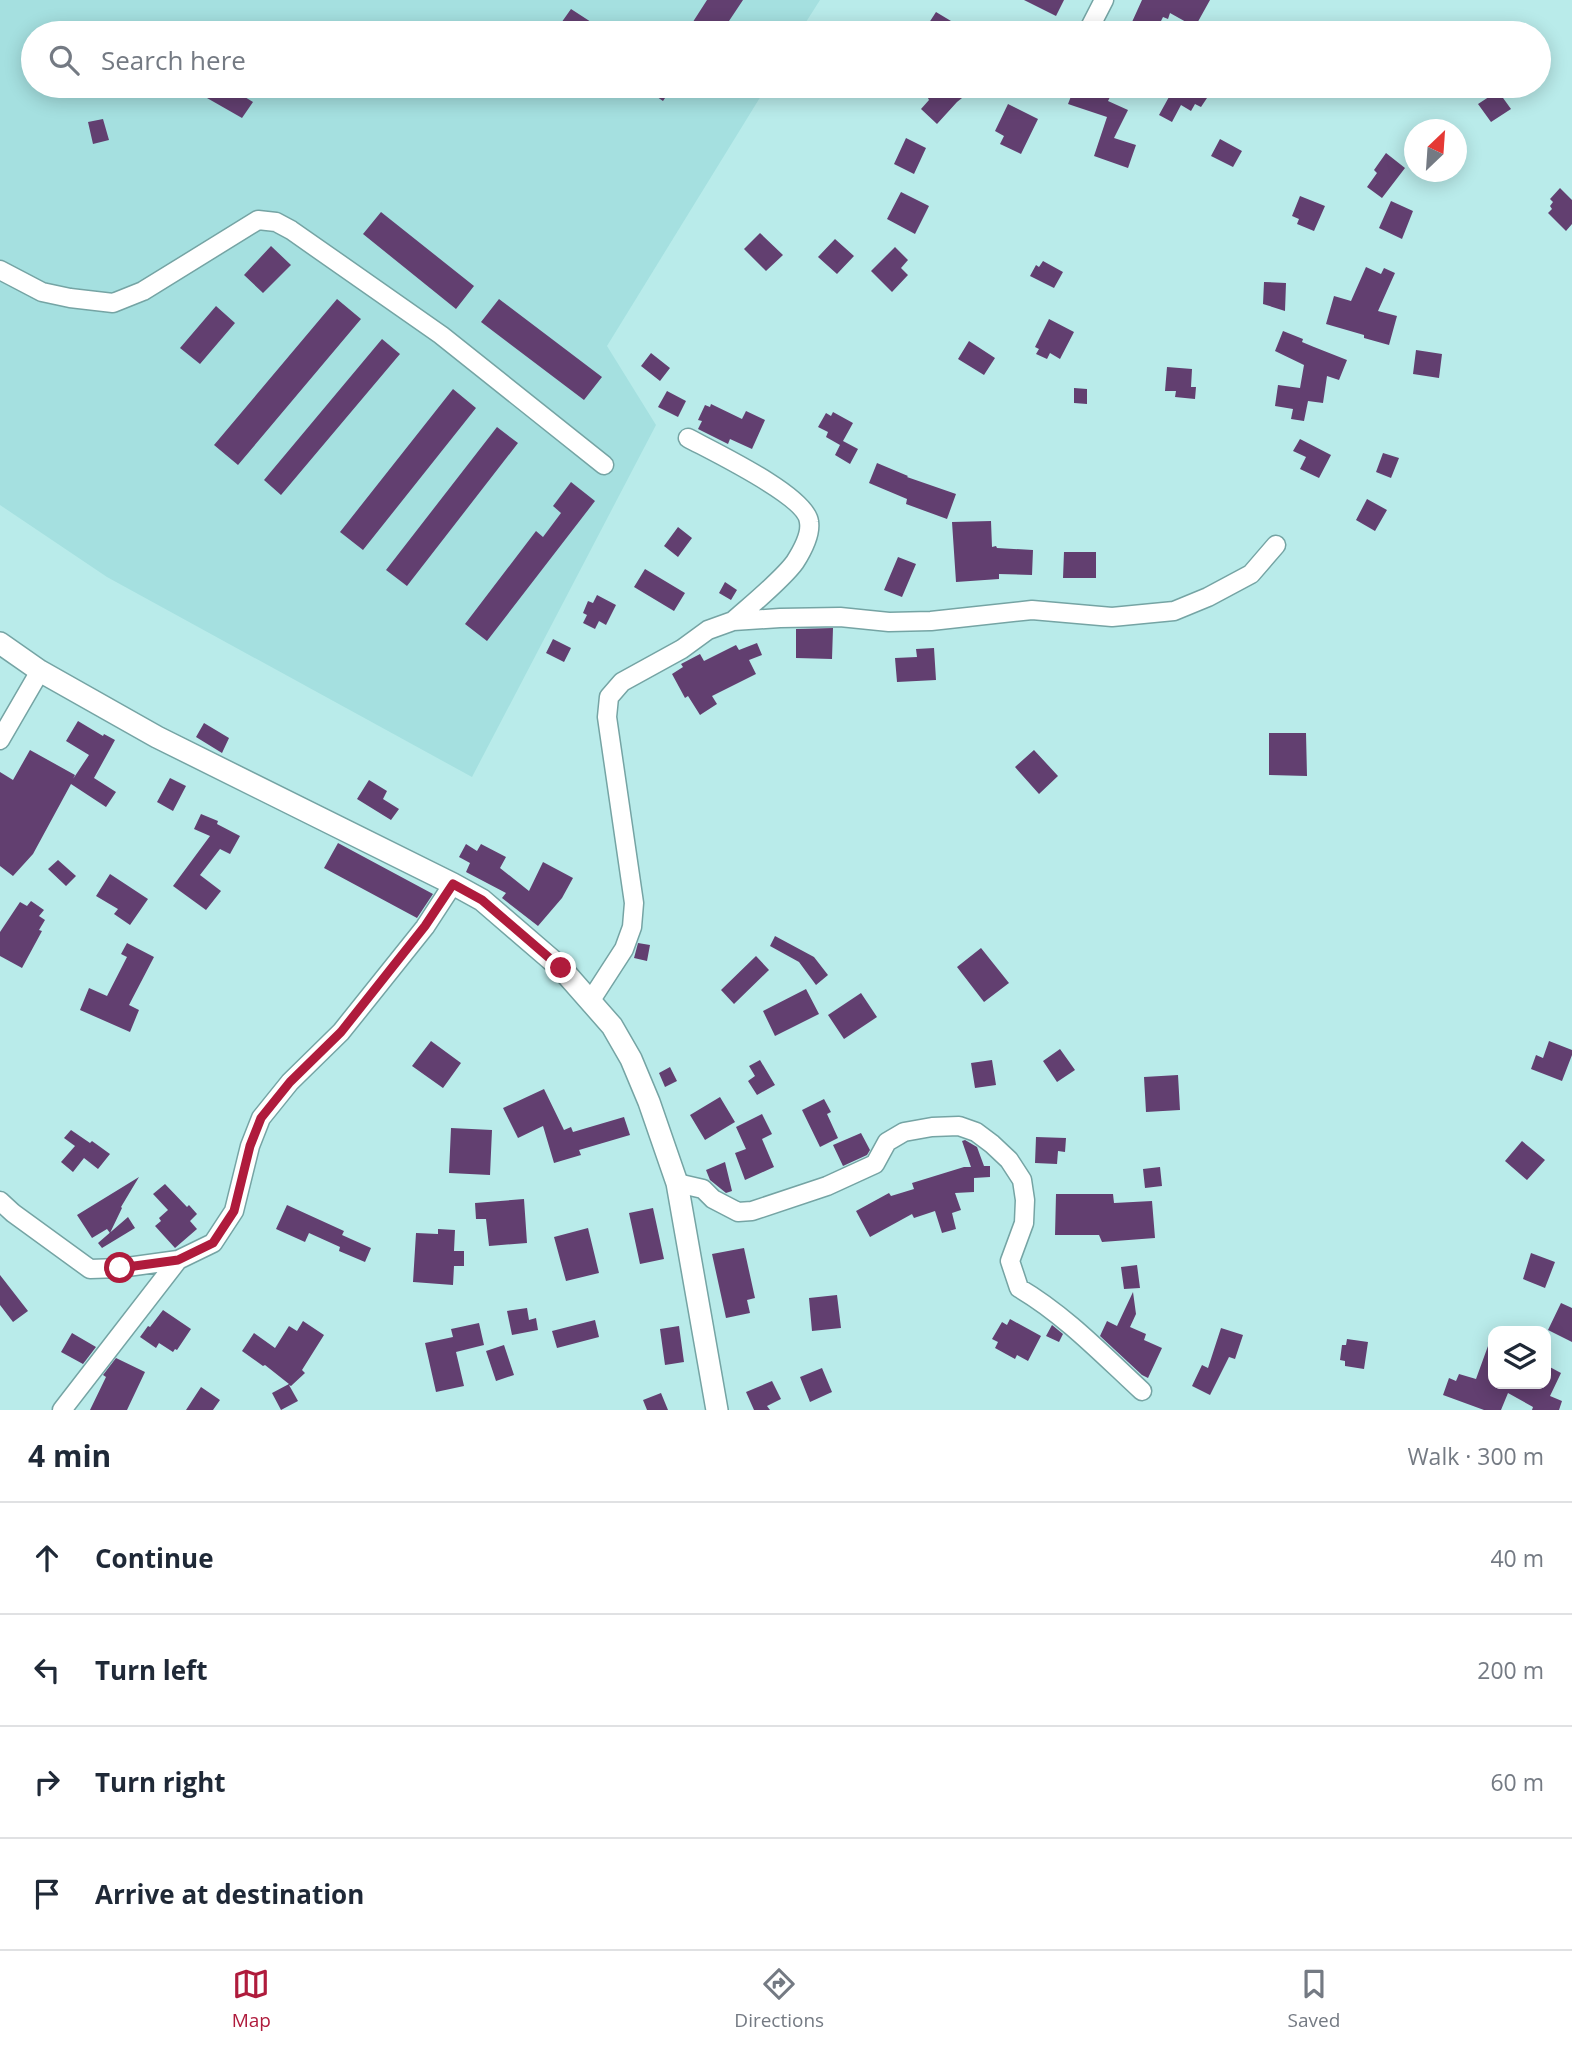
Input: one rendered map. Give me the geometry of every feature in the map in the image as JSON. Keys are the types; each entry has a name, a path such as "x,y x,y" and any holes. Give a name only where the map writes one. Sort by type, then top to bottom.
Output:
{"street":[{"path":"1093,21 1104,0"},
{"path":"0,270 42,292 113,303 143,291 258,220 276,222 441,335 604,465"},
{"path":"688,438 779,488 804,509 810,520 808,535 794,563 733,621"},
{"path":"591,1000 624,949 632,927 634,903 607,717 608,697 622,682 681,649 708,630 733,621 828,617 889,622 931,621 1032,610 1112,617 1174,611 1208,597 1251,574 1276,545"},
{"path":"0,643 40,671 157,737 482,900 561,968 591,1000 612,1026 631,1059 677,1183 717,1410"},
{"path":"0,740 40,671"},
{"path":"0,1201 90,1269 178,1260 213,1243 234,1211 250,1146 261,1118 290,1082 341,1032 425,926 453,884"},
{"path":"677,1183 703,1189 713,1199 738,1212 752,1211 827,1186 875,1164 887,1142 904,1132 960,1126 976,1132 1009,1160 1022,1180 1024,1223 1010,1261 1019,1288 1037,1298 1143,1391"},
{"path":"62,1410 178,1260"}],"shaded area":[{"path":"0,0 820,0 807,21 21,21 21,98 760,98 607,346 656,425 472,777 107,577 0,505"}],"building":[{"path":"707,0 743,0 729,21 694,21"},
{"path":"1024,0 1064,0 1056,16"},
{"path":"1142,0 1210,0 1198,21 1184,21 1170,13 1168,19 1163,17 1161,21 1132,21"},
{"path":"571,9 590,21 562,21"},
{"path":"936,12 951,21 930,21"},
{"path":"207,98 246,98 253,102 242,118"},
{"path":"928,98 962,98 937,124 921,109"},
{"path":"1070,98 1110,98 1108,101 1128,110 1114,138 1136,145 1128,168 1094,156 1107,117 1068,104"},
{"path":"1168,98 1207,98 1201,107 1195,104 1191,111 1181,105 1172,122 1159,115"},
{"path":"1487,98 1503,98 1511,109 1491,122 1478,104"},
{"path":"1008,104 1038,119 1021,154 1000,144 1004,136 995,131"},
{"path":"103,119 109,140 93,144 88,122"},
{"path":"906,138 926,148 914,174 894,164"},
{"path":"1220,139 1242,151 1233,167 1211,156"},
{"path":"1386,153 1404,167 1382,198 1367,187 1377,173 1374,170"},
{"path":"1560,188 1572,200 1572,224 1566,231 1548,213 1553,202 1550,199"},
{"path":"901,192 929,206 915,234 887,219"},
{"path":"1300,196 1325,206 1314,231 1297,224 1299,219 1292,216"},
{"path":"1391,201 1413,211 1402,239 1379,228"},
{"path":"381,212 474,286 456,309 363,234"},
{"path":"760,233 783,255 766,271 744,249"},
{"path":"835,239 854,256 837,274 818,257"},
{"path":"271,246 291,265 263,293 244,275"},
{"path":"895,247 908,260 901,268 908,275 892,292 871,271"},
{"path":"1043,261 1063,272 1054,288 1030,276 1036,265 1039,267"},
{"path":"1366,267 1381,274 1384,268 1395,273 1378,311 1397,316 1389,345 1326,324 1334,296 1351,301"},
{"path":"1264,282 1286,283 1285,311 1263,304"},
{"path":"337,299 361,319 238,465 214,445"},
{"path":"499,299 602,377 584,400 481,322"},
{"path":"216,306 235,323 200,364 180,348"},
{"path":"1049,319 1074,332 1060,359 1050,353 1047,359 1036,354 1039,349 1035,347"},
{"path":"1283,331 1303,339 1302,342 1347,360 1339,380 1327,376 1323,403 1308,401 1304,421 1291,419 1293,409 1275,406 1278,385 1300,388 1304,365 1275,351"},
{"path":"382,339 400,354 281,495 264,480"},
{"path":"969,341 995,358 984,375 958,359"},
{"path":"1416,350 1442,354 1439,378 1413,374"},
{"path":"651,353 670,368 660,381 641,366"},
{"path":"1167,367 1192,369 1191,387 1196,387 1195,399 1175,397 1176,391 1165,391"},
{"path":"1074,388 1087,389 1087,404 1074,403"},
{"path":"453,389 476,408 363,550 340,532"},
{"path":"667,391 686,401 678,417 658,407"},
{"path":"711,404 742,419 746,411 765,420 752,449 730,439 728,444 698,429 702,421 698,420 705,405 710,407"},
{"path":"833,412 853,423 843,441 858,449 850,464 835,455 840,445 826,437 828,432 818,427 826,413 831,416"},
{"path":"497,427 518,443 407,586 386,570"},
{"path":"1300,439 1331,455 1319,478 1300,469 1306,457 1293,451"},
{"path":"1383,453 1399,458 1391,478 1376,472"},
{"path":"877,463 956,494 947,519 906,504 907,499 869,483"},
{"path":"571,482 595,501 487,641 465,624 536,531 543,537 561,513 553,506"},
{"path":"1367,499 1387,510 1375,531 1356,520"},
{"path":"991,521 992,547 1033,550 1032,575 999,574 999,579 956,582 952,522"},
{"path":"678,527 692,538 678,557 664,546"},
{"path":"1064,552 1096,552 1096,578 1063,578"},
{"path":"898,557 916,564 902,597 884,590"},
{"path":"645,569 685,593 674,611 634,587"},
{"path":"725,582 737,590 731,600 719,593"},
{"path":"597,595 616,605 606,625 599,621 595,629 583,623 587,615 583,613 588,601 593,603"},
{"path":"833,628 832,659 796,658 796,629"},
{"path":"553,639 571,648 564,662 546,653"},
{"path":"757,643 762,655 749,660 756,674 712,696 717,704 700,715 688,696 685,698 672,674 683,667 681,664 700,654 704,661 736,645 739,650"},
{"path":"934,648 936,680 897,682 895,658 917,657 916,649"},
{"path":"78,721 115,740 94,778 116,792 106,807 71,784 33,854 13,876 0,866 0,772 13,780 30,750 75,775 73,779 89,755 66,741"},
{"path":"204,723 229,738 222,753 196,737"},
{"path":"1269,733 1306,733 1307,776 1269,775"},
{"path":"1034,750 1058,776 1039,794 1015,767"},
{"path":"170,778 186,786 173,811 157,802"},
{"path":"369,780 387,791 383,799 399,809 391,820 357,799"},
{"path":"201,814 218,821 217,824 240,836 230,854 220,849 200,875 221,891 206,910 173,886 210,836 194,829"},
{"path":"338,843 433,894 417,918 324,868"},
{"path":"466,844 477,851 481,844 506,857 500,868 529,891 543,862 573,878 562,898 538,926 502,898 506,893 466,872 470,863 459,857"},
{"path":"58,860 76,876 66,886 48,869"},
{"path":"110,874 148,899 130,925 114,914 118,909 96,896"},
{"path":"31,901 44,910 39,916 45,920 22,968 0,956 0,932 20,902 27,906"},
{"path":"775,936 814,957 828,975 816,985 799,962 770,946"},
{"path":"127,943 154,957 129,1005 139,1010 130,1032 80,1010 89,988 107,996 127,957 121,954"},
{"path":"638,943 650,945 647,961 634,958"},
{"path":"981,948 1009,983 984,1002 957,967"},
{"path":"756,956 769,970 734,1004 721,990"},
{"path":"806,989 819,1014 775,1036 763,1011"},
{"path":"861,993 877,1017 844,1039 828,1015"},
{"path":"431,1041 461,1063 443,1088 412,1066"},
{"path":"1549,1041 1572,1050 1562,1081 1531,1069 1536,1055 1543,1058"},
{"path":"1060,1049 1075,1070 1057,1082 1043,1061"},
{"path":"760,1060 775,1085 757,1095 748,1081 755,1076 749,1066"},
{"path":"992,1060 996,1085 975,1088 971,1063"},
{"path":"670,1067 677,1081 665,1087 659,1073"},
{"path":"1178,1075 1180,1110 1146,1112 1144,1077"},
{"path":"544,1089 564,1130 571,1127 573,1132 624,1117 630,1135 579,1150 581,1155 554,1163 543,1126 518,1138 503,1108"},
{"path":"720,1097 735,1122 705,1140 690,1115"},
{"path":"824,1099 831,1112 827,1114 838,1138 820,1147 802,1110"},
{"path":"762,1114 772,1134 762,1139 774,1167 745,1180 735,1153 746,1149 736,1127"},
{"path":"451,1128 492,1130 490,1175 449,1173"},
{"path":"71,1130 110,1154 98,1169 84,1158 73,1172 61,1162 75,1146 64,1138"},
{"path":"861,1133 870,1150 867,1155 843,1166 833,1145"},
{"path":"1036,1137 1066,1138 1065,1152 1058,1151 1057,1164 1035,1163"},
{"path":"962,1141 977,1147 984,1166 990,1166 990,1177 974,1178 974,1192 955,1193 961,1210 952,1213 956,1229 942,1233 935,1211 914,1218 912,1214 870,1237 856,1211 889,1193 891,1196 914,1189 912,1183 971,1167"},
{"path":"1522,1141 1545,1160 1527,1180 1505,1161"},
{"path":"725,1162 732,1191 726,1193 710,1180 706,1170"},
{"path":"1160,1167 1162,1186 1145,1188 1143,1169"},
{"path":"139,1177 121,1207 110,1233 107,1229 92,1238 77,1215"},
{"path":"165,1184 197,1214 190,1221 197,1229 175,1248 155,1226 168,1210 153,1194"},
{"path":"1056,1194 1113,1194 1114,1203 1152,1201 1155,1238 1102,1242 1099,1235 1055,1235"},
{"path":"524,1199 527,1243 489,1246 486,1219 476,1219 475,1203"},
{"path":"287,1205 344,1231 342,1235 371,1248 365,1262 339,1251 340,1247 309,1233 305,1242 276,1229"},
{"path":"653,1208 664,1259 640,1264 629,1213"},
{"path":"128,1217 135,1228 102,1248 98,1243"},
{"path":"588,1228 599,1273 566,1281 554,1237"},
{"path":"438,1229 455,1230 454,1251 464,1251 464,1266 454,1266 453,1285 413,1282 416,1233 438,1234"},
{"path":"744,1248 755,1298 747,1300 750,1313 726,1318 712,1254"},
{"path":"1531,1253 1555,1262 1545,1288 1523,1279"},
{"path":"1137,1265 1140,1288 1124,1289 1121,1267"},
{"path":"0,1275 28,1311 13,1322 0,1305"},
{"path":"1133,1292 1136,1314 1130,1327 1146,1334 1144,1340 1162,1348 1148,1378 1100,1336 1107,1321 1117,1326"},
{"path":"837,1295 841,1328 812,1331 809,1298"},
{"path":"1561,1303 1572,1308 1572,1342 1551,1332 1550,1326"},
{"path":"527,1308 529,1320 536,1318 538,1330 512,1335 507,1311"},
{"path":"163,1310 191,1329 173,1352 159,1343 156,1348 140,1337"},
{"path":"1010,1319 1041,1336 1028,1361 1017,1355 1015,1359 995,1348 998,1342 992,1339 1002,1322 1007,1325"},
{"path":"595,1320 599,1337 557,1348 552,1331"},
{"path":"303,1321 324,1335 302,1370 305,1373 289,1385 298,1401 281,1410 272,1393 289,1384 242,1351 254,1333 275,1348 289,1326 297,1331"},
{"path":"479,1323 484,1345 456,1352 464,1386 436,1392 425,1343 453,1337 451,1329"},
{"path":"1052,1325 1063,1334 1059,1342 1046,1336"},
{"path":"679,1326 684,1362 665,1365 660,1329"},
{"path":"1221,1328 1243,1335 1235,1359 1229,1357 1210,1395 1192,1386 1202,1365 1208,1368"},
{"path":"72,1333 96,1347 83,1364 61,1352"},
{"path":"1347,1339 1368,1342 1364,1369 1345,1366 1345,1361 1340,1360 1342,1345 1346,1345"},
{"path":"504,1345 514,1375 496,1381 486,1351"},
{"path":"1488,1346 1488,1389 1551,1389 1551,1368 1561,1373 1550,1396 1562,1401 1559,1410 1532,1410 1533,1407 1508,1393 1501,1410 1484,1410 1443,1395 1449,1378 1456,1381 1459,1374 1476,1379"},
{"path":"116,1358 145,1372 127,1410 90,1410 106,1377 103,1375"},
{"path":"822,1368 832,1392 810,1402 800,1377"},
{"path":"772,1381 781,1399 767,1406 770,1410 754,1410 746,1392"},
{"path":"201,1387 220,1400 213,1410 186,1410"},
{"path":"661,1393 668,1410 647,1410 643,1400"}],"route":[{"path":"120,1268 178,1260 213,1243 234,1211 250,1146 261,1118 273,1100 341,1032 425,926 453,884 482,900 561,968"}]}
